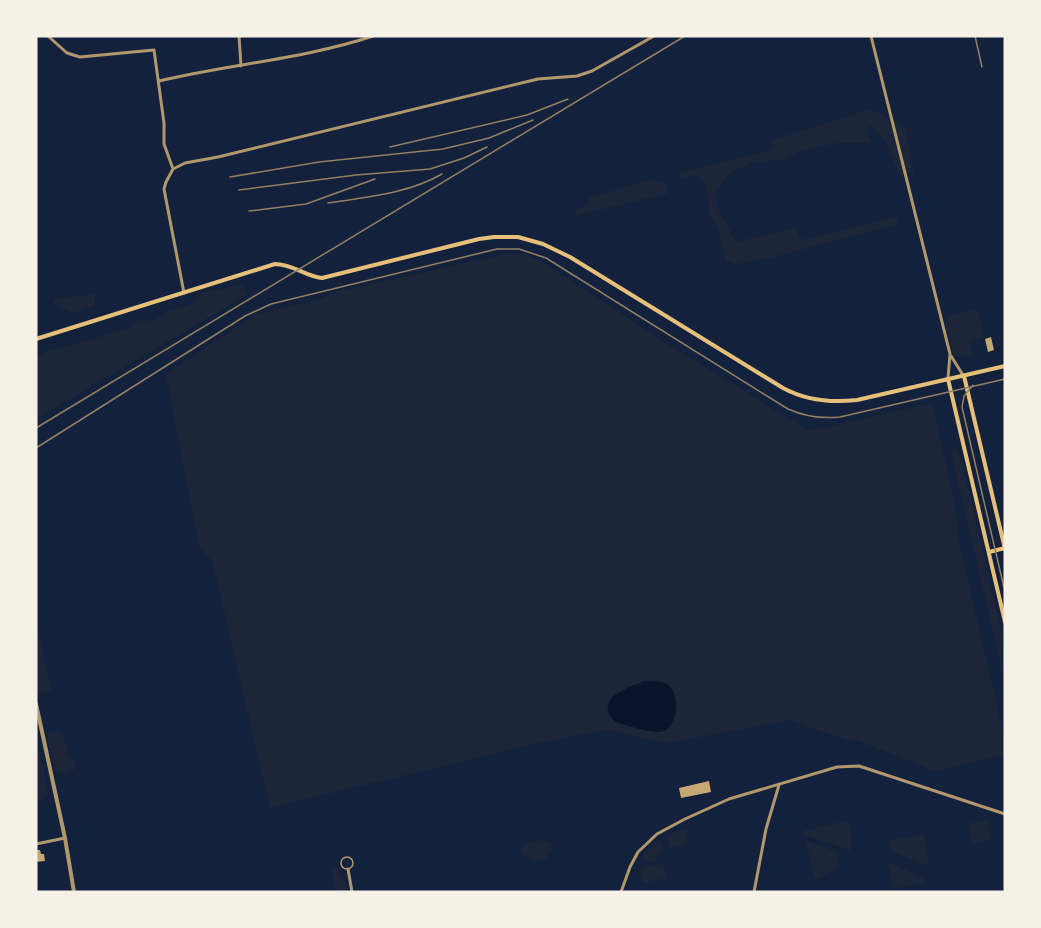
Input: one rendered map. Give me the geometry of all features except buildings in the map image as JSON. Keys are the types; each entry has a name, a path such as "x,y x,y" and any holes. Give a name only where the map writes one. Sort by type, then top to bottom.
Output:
{"main road":[{"path":"36,339 275,264 291,266 305,275 322,278 479,239 518,237 543,244 570,257 746,366 800,396 823,401 847,401 1005,366"},
{"path":"964,376 1005,549 989,552"},
{"path":"948,380 1005,622"}],"street":[{"path":"48,36 67,53 80,57 154,50 164,144 173,169"},
{"path":"239,36 241,66"},
{"path":"159,81 205,70 241,66 348,44 374,36"},
{"path":"184,293 164,189 173,169 185,163 218,157 538,79 585,74 654,36"},
{"path":"871,36 950,354 948,380"},
{"path":"950,354 964,376"},
{"path":"36,704 65,838 74,892"},
{"path":"621,892 638,852 657,834 729,799 837,767 859,766 1005,814"},
{"path":"754,892 766,830 779,785"},
{"path":"36,844 65,838"},
{"path":"348,868 352,892"}],"shaded area":[{"path":"867,110 882,114 905,128 914,172 900,177 886,142 872,126 867,128 871,143 837,143 797,152 785,159 750,163 729,174 716,191 719,211 736,242 795,228 802,240 896,216 898,224 774,257 736,264 726,260 718,230 710,215 706,183 697,176 680,178 679,173 772,150 773,140"},
{"path":"649,180 665,182 669,193 576,216 575,209 587,206 589,198"},
{"path":"511,253 541,261 653,335 806,429 824,428 932,403 953,496 960,547 1005,741 1005,755 935,771 851,738 850,741 789,720 668,743 606,730 533,744 270,808 213,563 199,545 166,374 256,314 324,298 331,293"},
{"path":"241,284 247,295 36,419 36,358 44,353 126,329 140,320 154,321 167,312 194,303 197,294"},
{"path":"95,294 95,305 74,313 54,303 55,299"},
{"path":"976,309 984,337 969,342 972,355 954,357 945,322 952,315"},
{"path":"956,448 961,458 1005,646 1005,682 951,452"},
{"path":"36,619 51,691 38,694 36,685"},
{"path":"644,681 667,684 674,694 676,710 674,718 666,729 660,732 618,723 609,713 609,701 613,697"},
{"path":"59,731 63,734 69,758 74,760 75,769 67,774 54,770 47,734"},
{"path":"36,736 49,795 36,803"},
{"path":"987,820 991,839 972,843 968,824"},
{"path":"844,821 849,824 851,851 805,835 803,831"},
{"path":"685,829 688,844 671,848 667,837"},
{"path":"923,834 930,867 890,850 888,841"},
{"path":"543,840 552,844 553,848 548,853 548,857 544,859 533,860 520,851 524,844"},
{"path":"662,840 663,850 655,861 645,861 643,856 647,851 653,844"},
{"path":"806,840 839,853 835,871 826,873 822,878 814,879"},
{"path":"888,862 923,878 924,882 893,889"},
{"path":"664,864 666,878 643,883 639,872 642,867"},
{"path":"336,867 344,881 346,892 336,892 331,868"}],"tram line":[{"path":"36,448 245,316 271,304 497,249 519,249 546,258 788,409 807,416 840,417 1005,379"},
{"path":"973,385 964,396 962,407 1005,592"}],"railway":[{"path":"36,428 685,36"},
{"path":"975,36 982,67"},
{"path":"390,147 527,115 568,99"},
{"path":"230,177 319,162 443,149 489,138 533,120"},
{"path":"239,190 356,175 430,169 464,158 487,147"},
{"path":"328,203 401,190 442,174"},
{"path":"249,211 306,204 375,179"}]}
